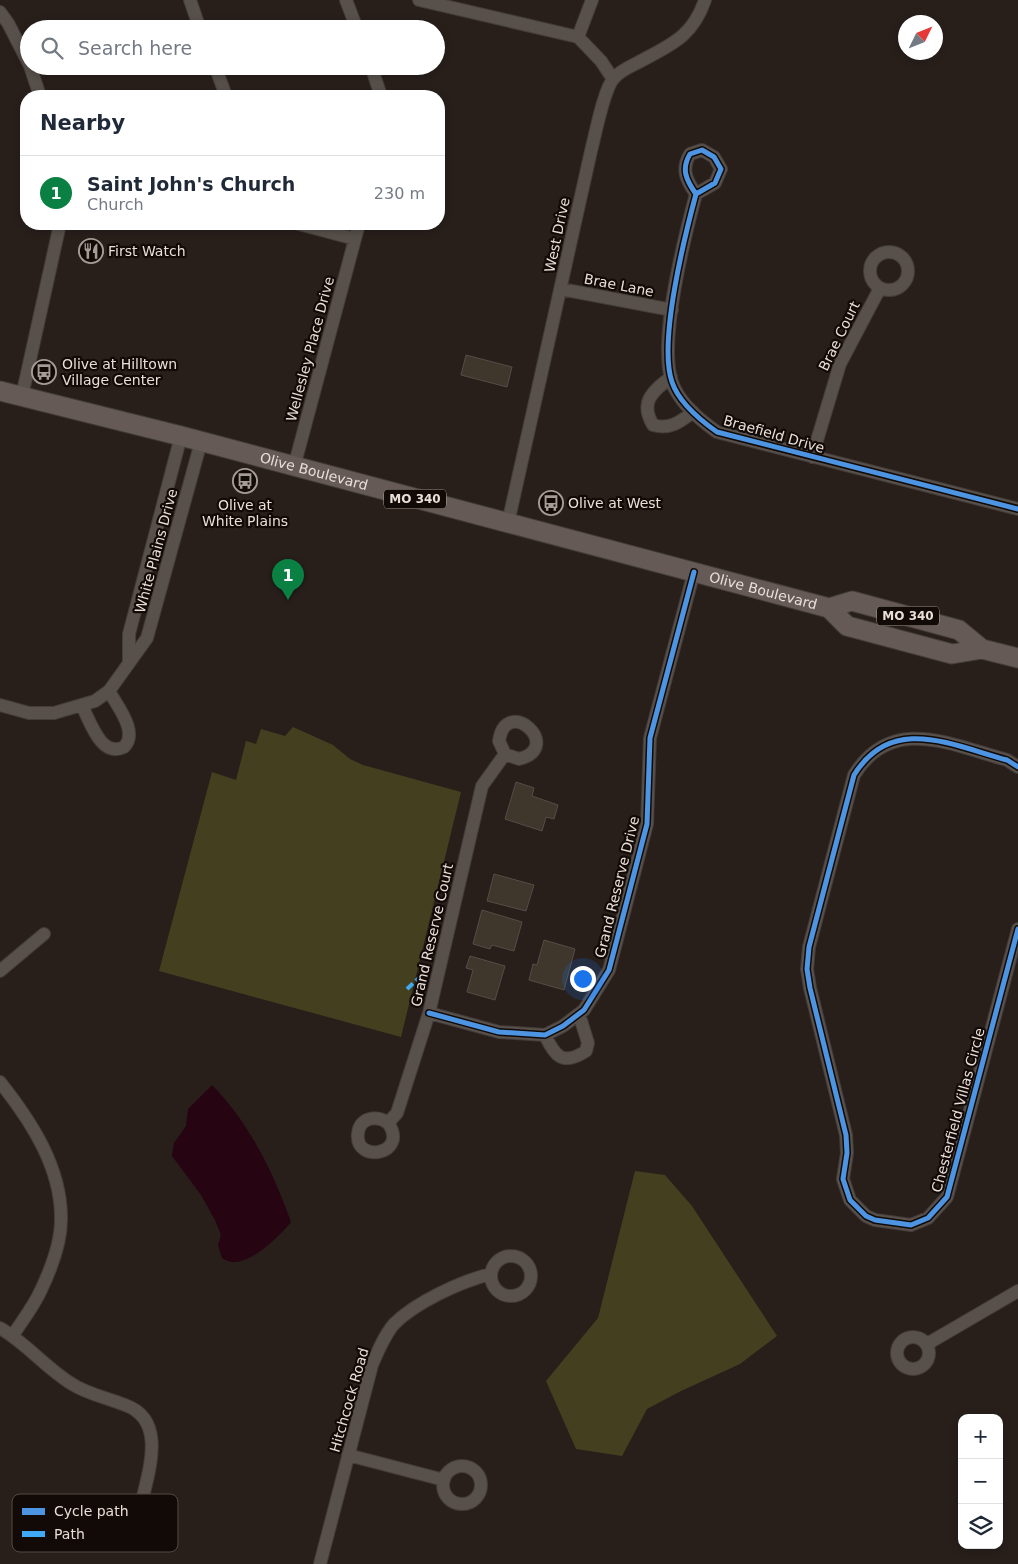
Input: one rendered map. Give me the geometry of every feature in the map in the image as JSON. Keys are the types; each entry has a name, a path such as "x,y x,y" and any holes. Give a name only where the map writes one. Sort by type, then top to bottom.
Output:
{"main road":[{"name":"Olive Boulevard","path":"0,391 182,436 829,608 847,626 943,652 952,654 982,649 1018,658"},
{"name":"Olive Boulevard","path":"829,608 852,601 959,630 982,649"}],"street":[{"path":"190,0 197,20"},
{"path":"346,0 354,20"},
{"path":"419,0 578,37 601,61 613,79 625,69 682,39 700,17 706,0"},
{"path":"578,37 592,0"},
{"path":"0,12 20,47"},
{"path":"33,75 38,90"},
{"path":"218,75 224,90"},
{"path":"374,75 379,90"},
{"name":"West Drive","path":"508,523 591,151 613,79"},
{"name":"Braefield Drive","path":"696,194 679,267 672,310 668,365 671,377 680,396 701,421 718,432 1018,509"},
{"path":"22,396 59,230"},
{"path":"321,230 355,239"},
{"name":"Wellesley Place Drive","path":"294,467 357,230"},
{"name":"Brae Court","path":"812,457 840,364 880,288"},
{"name":"Brae Lane","path":"561,289 672,310"},
{"path":"671,377 656,388 648,400 647,415 653,424 664,428 675,425 693,412"},
{"name":"White Plains Drive","path":"129,662 130,634 182,436"},
{"name":"White Plains Drive","path":"0,705 29,713 54,713 95,701 109,690 147,638 201,442"},
{"name":"Grand Reserve Drive","path":"546,1035 563,1026 584,1010 609,970 647,824 650,738 694,572"},
{"path":"82,706 104,746 112,750 124,748 130,739 130,731 109,690"},
{"name":"Chesterfield Villas Circle","path":"1017,934 1015,955 947,1197 937,1211 921,1222 911,1225 875,1220 866,1216 850,1200 845,1188 846,1135 807,969 809,947 854,775 864,760 879,747 902,738 917,737 1007,760 1018,768"},
{"name":"Grand Reserve Court","path":"388,1123 397,1113 429,1012 482,786 505,754"},
{"path":"0,971 44,934"},
{"path":"429,1012 499,1032 546,1035 551,1049 559,1057 568,1060 586,1051 588,1043 579,1014"},
{"path":"0,1082 25,1113 39,1137 58,1193 62,1220 58,1245 41,1292 13,1335"},
{"name":"Hitchcock Road","path":"320,1564 372,1365 381,1343 394,1325 410,1311 471,1279 490,1274"},
{"path":"927,1344 1018,1291"},
{"path":"0,1328 13,1335 72,1385 137,1410 148,1422 153,1440 143,1494"},
{"path":"348,1455 444,1480"}],"shaded area":[{"path":"293,727 333,745 350,759 363,765 461,792 401,1037 159,971 212,772 236,780 246,741 256,744 261,729 285,736"},
{"path":"212,1085 238,1116 259,1149 291,1222 265,1248 240,1261 232,1262 222,1258 218,1245 221,1235 215,1220 201,1195 172,1156 174,1143 186,1126 188,1109"},
{"path":"635,1171 665,1175 692,1206 777,1336 740,1364 647,1409 622,1456 576,1449 546,1381 598,1318"}],"building":[{"path":"466,355 512,367 507,387 461,375"},
{"path":"516,782 534,788 532,796 558,805 554,819 546,817 542,831 505,819"},
{"path":"494,874 534,885 526,911 487,901"},
{"path":"482,910 522,922 514,951 492,945 490,949 473,944"},
{"path":"544,940 575,949 564,990 529,980 533,964 537,965"},
{"path":"470,956 505,966 495,1000 467,992 473,970 466,968"}],"marked path":[{"path":"407,989 420,977"}],"cycle path":[{"path":"696,194 687,179 685,170 690,154 702,150 714,157 721,169 715,183 696,194 680,261 668,342 672,382 675,390 691,410 717,432 1018,509"},
{"path":"429,1013 499,1032 545,1035 563,1026 584,1010 609,970 647,824 650,738 694,572"},
{"path":"1018,767 1007,760 965,747 924,739 904,739 886,745 869,756 854,775 809,947 807,969 846,1135 847,1153 843,1179 850,1200 866,1216 875,1220 911,1225 928,1218 947,1197 1018,929"}],"place":[{"name":"First Watch","path":"91,251"},
{"name":"Olive at Hilltown Village Center","path":"44,372"},
{"name":"Olive at White Plains","path":"245,481"},
{"name":"Olive at West","path":"551,503"},
{"name":"Saint John's Church","path":"288,600"}]}
